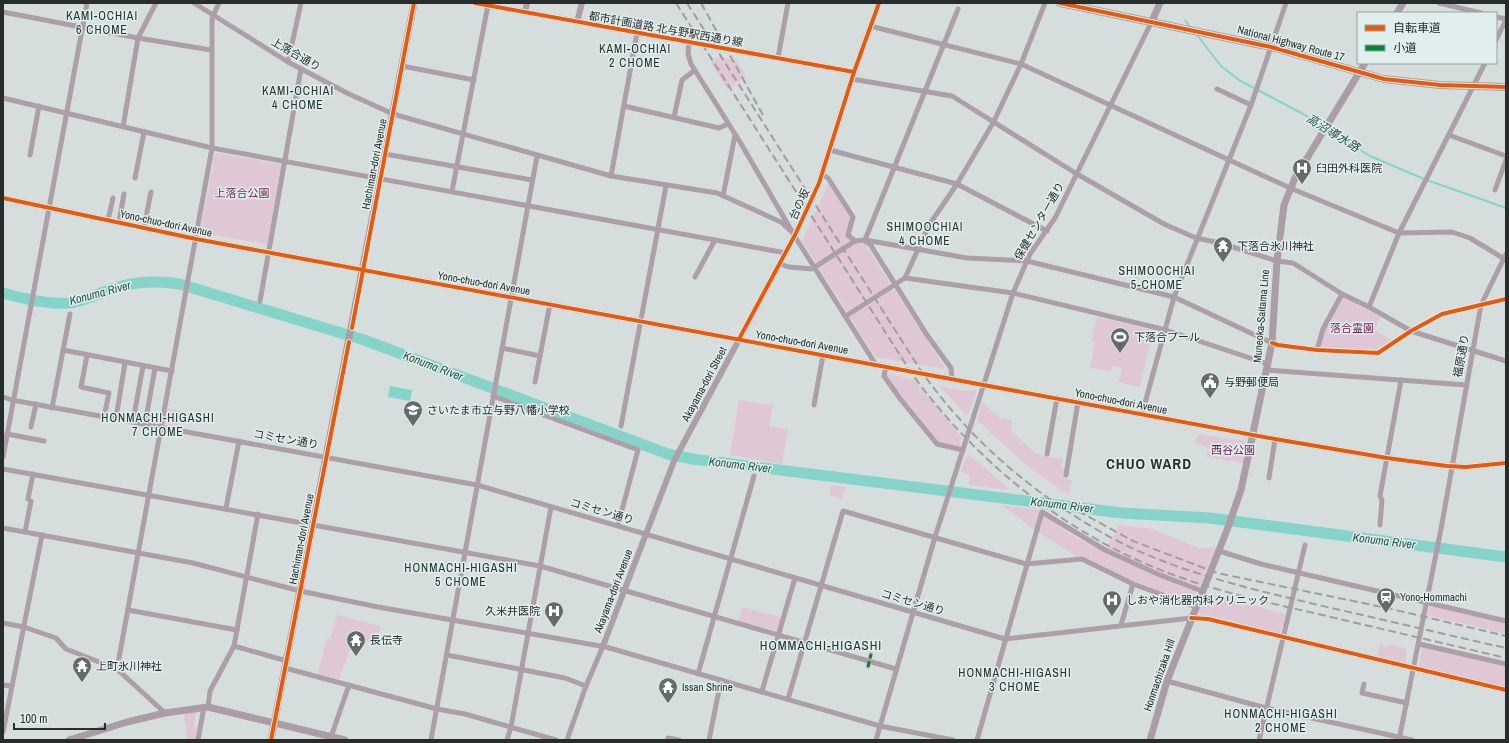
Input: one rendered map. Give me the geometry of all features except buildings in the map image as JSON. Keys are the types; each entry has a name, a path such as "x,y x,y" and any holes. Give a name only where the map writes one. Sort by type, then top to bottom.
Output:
{"highway":[{"name":"National Highway Route 17","path":"1060,3 1271,47 1384,79 1473,87 1506,87"}],"main road":[{"name":"Hachiman-dori Avenue","path":"271,740 414,3"},
{"path":"1152,21 1154,3"},
{"path":"1152,21 1160,3"},
{"path":"1398,12 1403,3"},
{"name":"Muneoka-Saitama Line","path":"1219,551 1242,490 1268,367 1272,343 1277,261 1284,205 1290,188 1325,128 1365,64"},
{"path":"1191,618 1219,551"},
{"name":"Honmachizaka Hill","path":"1150,740 1167,681 1191,618"},
{"path":"69,740 127,722 166,713 206,707 345,740"}],"street":[{"path":"3,457 12,400 87,3"},
{"path":"123,127 138,38 156,3"},
{"name":"上落合通り","path":"194,3 288,62 393,114 611,176 666,186 691,188 724,196 781,222 795,235"},
{"path":"117,669 187,292 212,148 212,18 219,3"},
{"path":"288,62 301,3"},
{"name":"都市計画道路 北与野駅西通り線","path":"475,3 854,72"},
{"path":"525,12 527,3"},
{"path":"577,22 582,3"},
{"path":"778,58 788,3"},
{"path":"879,3 854,72 830,150 957,184 1047,230"},
{"path":"846,316 905,278 919,250 929,225 957,184 993,123 1022,64 1045,3"},
{"path":"1142,414 1174,297 1196,238 1230,159 1251,105 1286,3"},
{"path":"1439,3 1477,12"},
{"path":"452,191 488,5"},
{"path":"865,240 958,9"},
{"path":"3,12 138,38 211,50"},
{"path":"1497,38 1506,20"},
{"name":"保健センター通り","path":"935,537 1013,293 1027,261 1047,230 1077,174 1152,21"},
{"path":"870,26 1022,64 1290,188 1399,233 1452,232 1470,238 1505,258"},
{"path":"611,176 637,33"},
{"path":"689,42 688,57 694,70 735,135 814,268 876,365"},
{"path":"1369,307 1399,233 1484,64"},
{"path":"402,66 474,80"},
{"path":"260,301 302,69"},
{"path":"674,117 682,80 694,70"},
{"path":"852,79 952,96 993,123 1077,174 1164,224 1196,238 1220,243 1277,261 1293,263 1342,294 1369,307 1410,331 1506,361"},
{"path":"1216,89 1251,105"},
{"path":"3,98 212,148 786,253"},
{"path":"30,155 39,106"},
{"path":"624,106 719,128 728,124"},
{"path":"135,178 144,132"},
{"path":"724,196 735,135"},
{"path":"1449,135 1506,156"},
{"name":"台の坂","path":"780,264 795,235 822,174 830,150"},
{"path":"385,154 532,180"},
{"path":"431,740 537,156"},
{"path":"1495,190 1506,160"},
{"path":"822,174 828,178 853,217 848,235 855,241"},
{"path":"621,426 666,186"},
{"path":"144,227 151,192"},
{"path":"119,222 124,194"},
{"name":"Yono-chuo-dori Avenue","path":"3,198 196,239 1275,439 1387,458 1452,467 1506,463"},
{"path":"108,220 113,198"},
{"path":"695,277 716,240"},
{"path":"865,240 870,244 951,368 952,378"},
{"path":"780,264 789,267 814,268 855,241 865,240 966,258 1027,261 1174,297 1278,345 1317,350 1378,353 1410,331 1442,314 1506,299"},
{"name":"福原通り","path":"1400,739 1415,668 1481,305 1505,258"},
{"name":"Akayama-dori Street","path":"680,450 780,264"},
{"path":"905,278 1013,293 1166,330 1268,367 1466,385"},
{"path":"1317,350 1323,329 1342,294"},
{"path":"535,382 550,304"},
{"path":"52,408 70,314"},
{"path":"502,348 540,356"},
{"path":"63,350 172,371"},
{"path":"87,355 81,387 109,393 104,417"},
{"path":"814,405 823,355"},
{"path":"116,418 125,363"},
{"path":"133,421 143,366"},
{"path":"886,367 884,376 901,400 938,444 963,450"},
{"path":"145,424 154,368"},
{"path":"1380,525 1382,500 1380,496 1401,380"},
{"path":"493,395 638,450 618,526"},
{"name":"コミセン通り","path":"3,397 52,408 133,421 162,428 477,485 1006,639 1191,618"},
{"path":"1046,454 1057,398"},
{"path":"1066,475 1078,402"},
{"path":"31,427 36,404"},
{"path":"7,434 44,441"},
{"path":"1269,478 1275,439"},
{"path":"226,508 239,441"},
{"name":"Akayama-dori Avenue","path":"567,740 586,686 603,646 674,461 680,450"},
{"path":"3,469 226,508 540,566 896,669"},
{"path":"25,532 33,474"},
{"path":"698,674 754,476"},
{"path":"507,740 511,727 551,507"},
{"path":"788,698 843,511 1026,564 1082,559 1133,584 1196,607"},
{"path":"977,740 1042,512 1105,550 1160,575 1202,591"},
{"path":"198,740 210,691 234,646 258,514"},
{"path":"3,528 193,563 246,576 300,592 528,634 603,646 698,674 788,698 880,726 953,740"},
{"path":"3,732 42,536"},
{"path":"876,740 935,537"},
{"path":"1259,740 1305,544"},
{"path":"1219,551 1261,564 1506,621"},
{"path":"762,691 795,578"},
{"path":"1121,625 1133,584"},
{"path":"128,610 237,630"},
{"path":"1191,618 1208,619 1282,638 1506,690"},
{"path":"3,623 24,627 56,638 66,649 117,669 166,713"},
{"path":"1419,644 1506,664"},
{"path":"234,646 286,665 349,685 437,709 465,714 556,740"},
{"path":"868,667 872,654"},
{"path":"447,655 565,678 586,686"},
{"path":"709,740 721,680"},
{"path":"1167,681 1266,708 1400,739 1412,740"},
{"path":"3,684 12,686"},
{"path":"1364,684 1362,693 1407,703"},
{"path":"331,737 349,685"},
{"path":"668,738 678,740"}],"green space":[{"path":"719,57 737,61 746,77 727,89 711,63"},
{"name":"上落合公園","path":"215,153 282,164 267,244 200,233"},
{"path":"829,182 850,216 851,221 846,236 853,243 865,244 889,281 892,290 896,292 946,369 875,357 802,241"},
{"name":"落合霊園","path":"1344,297 1381,317 1374,330 1391,339 1377,350 1355,351 1321,347 1320,345 1324,329"},
{"name":"下落合プール","path":"1097,317 1153,330 1140,387 1119,382 1122,368 1112,366 1111,371 1090,368 1095,342 1091,340"},
{"path":"886,374 913,379 962,437 959,447 939,443 918,420 886,377"},
{"path":"940,386 967,391 976,390 976,395 967,416"},
{"path":"739,400 773,405 769,426 788,429 782,464 730,455"},
{"path":"982,402 1002,420 1002,418 1012,420 1011,431 1036,454 1063,459 1061,468 1065,469 1064,478 1072,480 1069,496 1026,465 977,420"},
{"path":"168,408 181,411 178,427 165,424"},
{"name":"西谷公園","path":"1198,434 1227,439 1245,440 1247,444 1243,463 1207,457 1207,451 1210,452 1210,448 1196,443"},
{"path":"970,455 1010,490 968,485 970,476 961,471 965,457"},
{"path":"831,485 846,487 842,499 829,495"},
{"path":"1001,505 1041,510 1035,530"},
{"path":"1046,516 1070,534 1104,552 1119,525 1153,529 1201,549 1216,547 1192,604 1159,593 1077,557 1038,532 1043,517"},
{"path":"1205,593 1286,614 1280,633 1199,613"},
{"path":"1430,605 1506,623 1506,634 1427,615"},
{"path":"743,607 780,617 781,619 777,631 738,621"},
{"path":"337,615 381,626 375,644 355,638 339,679 318,674 327,639 330,639"},
{"path":"1380,642 1385,647 1392,644 1406,649 1406,663 1377,657"},
{"path":"1422,647 1506,666 1506,687 1420,667"},
{"path":"196,711 194,727 199,728 197,740 187,740 184,713"}],"shaded area":[{"path":"390,386 412,390 410,401 388,397"}],"waterway":[{"name":"高沼導水路","path":"1185,20 1190,27"},
{"name":"高沼導水路","path":"1197,35 1221,66 1239,80 1305,115 1370,156 1424,179 1506,208"},
{"name":"Konuma River","path":"3,293 45,302 70,303 129,284 151,282 180,284 364,340 668,454 692,459 1122,513 1210,518 1506,557"}],"railway":[{"path":"676,3 912,374 935,404 960,432 987,459 1016,484 1077,528 1164,572 1249,598 1506,658"},
{"path":"687,3 923,374 947,405 988,449 1024,480 1061,507 1101,532 1152,557 1179,567 1234,584 1318,605 1506,648"},
{"path":"701,3 764,117"},
{"path":"1078,511 1133,541 1217,573 1387,608 1506,636"}],"marked path":[{"path":"868,667 871,654"}],"cycle path":[{"path":"352,328 414,3"},
{"path":"475,3 854,72"},
{"path":"739,339 795,235 819,183 854,72 879,3"},
{"path":"1060,3 1271,47 1384,79 1440,85 1506,87"},
{"path":"3,198 196,239 1275,439 1387,458 1447,466 1466,467 1506,463"},
{"path":"1272,343 1317,350 1378,353 1411,331 1442,314 1506,299"},
{"path":"271,740 349,342"},
{"path":"1191,618 1208,619 1506,690"}],"place":[{"name":"臼田外科医院","path":"1302,185"},
{"name":"下落合氷川神社","path":"1223,263"},
{"name":"下落合プール","path":"1120,354"},
{"name":"与野郵便局","path":"1210,399"},
{"name":"さいたま市立与野八幡小学校","path":"413,427"},
{"name":"Yono-Hommachi","path":"1386,614"},
{"name":"しおや消化器内科クリニック","path":"1112,617"},
{"name":"久米井医院","path":"554,628"},
{"name":"長伝寺","path":"356,657"},
{"name":"上町氷川神社","path":"82,683"},
{"name":"Issan Shrine","path":"668,704"}],"district":[{"name":"KAMI-OCHIAI 6 CHOME","path":"102,23"},
{"name":"KAMI-OCHIAI 2 CHOME","path":"635,56"},
{"name":"KAMI-OCHIAI 4 CHOME","path":"298,98"},
{"name":"SHIMOOCHIAI 4 CHOME","path":"925,234"},
{"name":"SHIMOOCHIAI 5-CHOME","path":"1157,278"},
{"name":"HONMACHI-HIGASHI 7 CHOME","path":"158,425"},
{"name":"CHUO WARD","path":"1149,464"},
{"name":"HONMACHI-HIGASHI 5 CHOME","path":"461,575"},
{"name":"HOMMACHI-HIGASHI","path":"821,645"},
{"name":"HONMACHI-HIGASHI 3 CHOME","path":"1015,680"},
{"name":"HONMACHI-HIGASHI 2 CHOME","path":"1281,721"}]}
